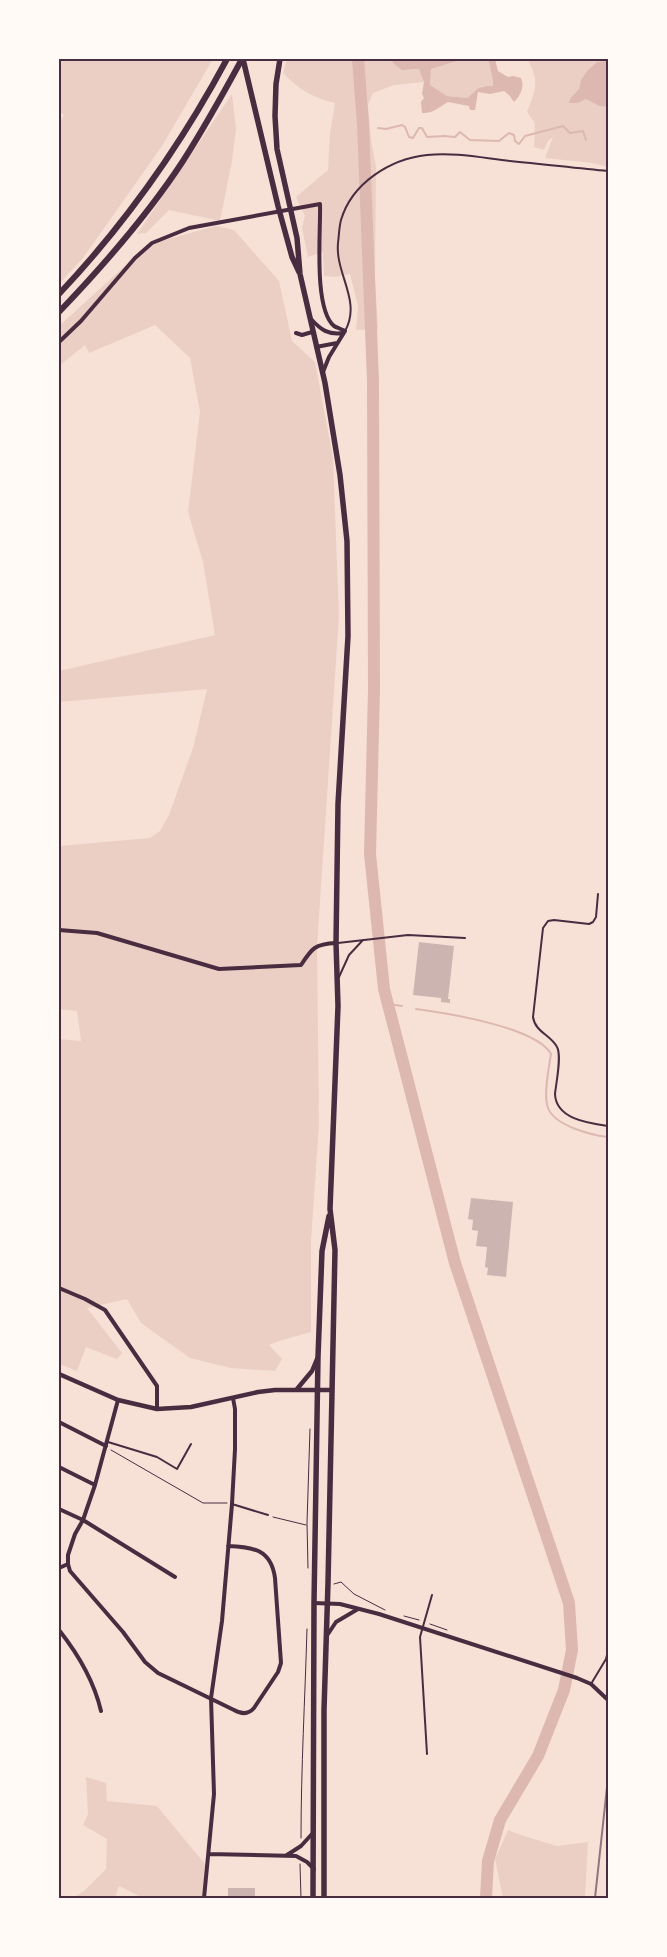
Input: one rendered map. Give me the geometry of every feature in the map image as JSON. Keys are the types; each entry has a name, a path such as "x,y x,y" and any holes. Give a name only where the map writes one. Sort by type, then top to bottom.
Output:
{"highway":[{"path":"59,294 107,241 153,180 188,128 227,59"},
{"path":"59,312 109,258 147,212 182,162 243,59"}],"main road":[{"path":"243,59 278,206 292,257 300,274"},
{"path":"280,59 276,92 277,149 298,238 300,274 323,375 340,474 348,541 349,582 348,636 338,804 336,943 338,982 330,1209 322,1251 318,1357 314,1603 313,1898"},
{"path":"324,1898 325,1638 335,1250 330,1209"}],"street":[{"path":"59,342 81,321 135,258 152,243 189,228 265,215 304,205 320,204 319,265 322,291 330,320 334,326 344,332"},
{"path":"308,315 323,331 330,334 344,332"},
{"path":"296,333 302,335 312,332"},
{"path":"323,375 329,356 344,332"},
{"path":"316,347 337,343"},
{"path":"59,930 97,933 219,969 300,965 312,949 319,944 336,943"},
{"path":"59,1288 105,1310 157,1386 157,1409"},
{"path":"297,1389 312,1371 318,1357"},
{"path":"59,1374 118,1400 157,1409 191,1407 258,1392 297,1389 332,1390"},
{"path":"204,1898 214,1794 211,1698 223,1613 232,1504 235,1449 235,1410 233,1398"},
{"path":"118,1400 95,1485 83,1520 70,1547 68,1564 76,1579 123,1632 145,1662 158,1673 239,1713 251,1712 278,1672 281,1663 272,1566 264,1554 254,1548 228,1546"},
{"path":"59,1422 106,1444"},
{"path":"59,1467 95,1485"},
{"path":"59,1509 83,1520 174,1577"},
{"path":"59,1568 68,1564"},
{"path":"314,1603 340,1604 359,1608 554,1670 591,1684 608,1700"},
{"path":"325,1638 336,1622 359,1608"},
{"path":"59,1630 84,1667 98,1698 101,1712"},
{"path":"285,1856 301,1846 314,1832"},
{"path":"208,1854 301,1857 314,1869"}],"lane":[{"path":"344,332 350,322 351,311 349,291 342,273 338,246 341,220 361,186 387,166 405,159 428,155 463,156 608,171"},
{"path":"598,894 596,917 593,922 589,924 554,920 548,921 543,928 534,1023 538,1029 554,1042 558,1049 554,1094 555,1102 559,1108 575,1119 586,1123 608,1126"},
{"path":"336,943 392,936 422,935 465,938"},
{"path":"338,982 341,970 349,955 363,940"},
{"path":"106,1444 157,1457 178,1469 191,1444"},
{"path":"232,1504 268,1515"},
{"path":"427,1754 420,1637 432,1595"},
{"path":"591,1684 606,1659 608,1651"}],"path":[{"path":"308,1574 307,1525 310,1429"},
{"path":"106,1444 119,1456 203,1504 219,1502 232,1504"},
{"path":"268,1515 307,1525"},
{"path":"341,1582 354,1594 385,1610"},
{"path":"401,1615 452,1631"},
{"path":"301,1846 301,1753 304,1732 307,1621"},
{"path":"301,1857 301,1898"}],"shaded area":[{"path":"59,59 213,59 162,146 83,258 59,284 59,123 64,115 59,112"},
{"path":"287,59 391,59 393,63 410,70 419,69 424,82 394,85 373,93 368,105 371,140 376,167 375,278 378,329 356,330 358,306 350,274 335,277 324,276 323,252 308,257 302,228 305,216 296,197 328,170 330,133 335,103 312,95 289,79 283,73"},
{"path":"391,59 464,59 431,69 430,85 447,96 468,98 479,88 493,86 488,59 495,59 498,71 508,77 521,78 522,88 514,102 504,91 490,94 478,92 475,110 470,110 469,106 448,102 433,111 422,113 421,102 424,98 422,94 424,82 419,69 402,70"},
{"path":"464,59 488,59 493,87 482,86 468,98 447,96 430,85 431,69"},
{"path":"527,59 608,59 608,61 581,80 579,89 569,102 578,103 586,99 599,106 608,107 608,167 592,163 545,158 553,137 548,141 544,150 534,147 535,123 527,112 533,97 535,79"},
{"path":"608,61 608,107 599,106 586,99 578,103 569,103 570,99 579,89 581,80 587,71 597,62"},
{"path":"232,94 236,129 232,161 220,221 169,210 146,233 137,234"},
{"path":"216,226 234,230 279,281 292,341 315,362 333,458 339,616 317,947 319,1124 311,1241 311,1332 269,1345 282,1359 275,1371 231,1368 190,1358 141,1323 127,1299 87,1308 122,1353 117,1359 86,1347 77,1371 59,1364 59,1039 81,1041 77,1011 59,1009 59,846 150,838 160,831 169,815 193,748 207,689 59,702 59,671 215,635 203,562 188,512 200,412 190,358 155,325 89,353 85,345 59,366 59,326 138,254 161,241"},
{"path":"86,1777 106,1783 107,1801 157,1806 205,1864 203,1898 143,1898 119,1886 115,1898 73,1898 84,1891 106,1869 107,1839 83,1825 88,1814"},
{"path":"508,1830 557,1846 588,1842 585,1898 503,1898 495,1859"}],"building":[{"path":"419,942 454,946 448,999 450,999 450,1003 441,1002 441,998 413,995"},
{"path":"471,1198 513,1202 506,1277 487,1275 488,1268 485,1267 487,1247 476,1246 478,1231 472,1230 473,1220 468,1219"},
{"path":"228,1888 255,1888 255,1898 228,1898"}],"waterway":[{"path":"358,59 363,124 373,381 374,690 370,854 384,989 455,1263 569,1603 572,1650 564,1690 538,1756 500,1820 488,1861 486,1898"},
{"path":"378,128 386,129 402,125 405,127 409,137 413,138 419,128 422,128 427,137 455,137 460,132 470,140 499,141 509,133 514,135 515,141 519,144 525,136 563,126 570,133 583,131 586,140"},
{"path":"388,1004 402,1006"},
{"path":"416,1009 489,1023 528,1036 542,1044 551,1054 546,1096 548,1108 552,1114 566,1125 592,1134 608,1137"}],"railway":[{"path":"595,1898 608,1778"}]}
